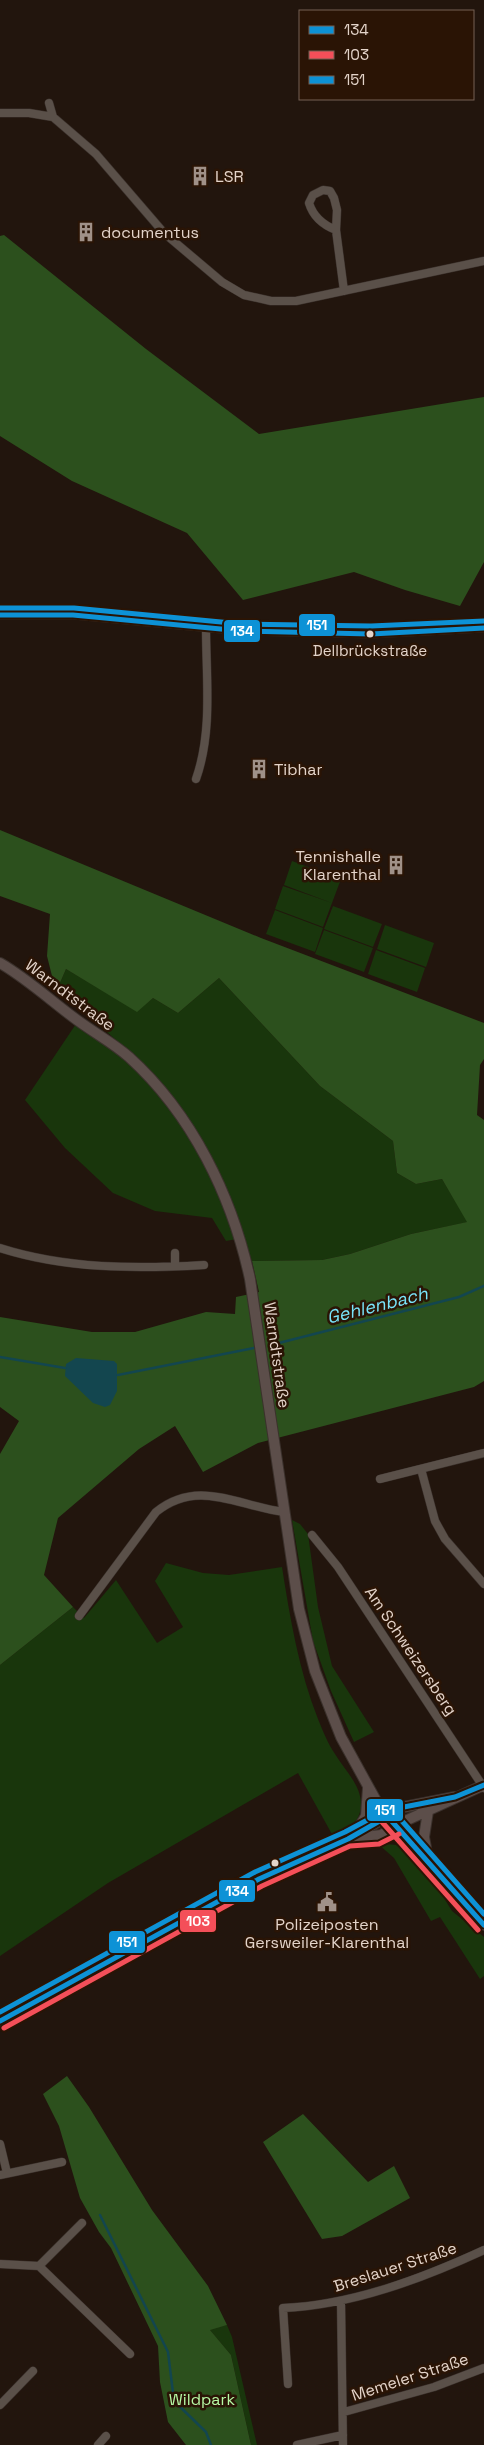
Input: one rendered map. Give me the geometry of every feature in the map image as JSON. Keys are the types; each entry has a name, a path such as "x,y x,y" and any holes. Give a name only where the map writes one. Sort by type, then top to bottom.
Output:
{"main road":[{"name":"Warndtstraße","path":"0,963 134,1062 173,1108 196,1141 216,1178 237,1229 250,1279 284,1512 306,1643 341,1737 368,1787 396,1827 484,1925"},
{"path":"350,1838 381,1836 454,1797 483,1786"},
{"path":"350,1838 366,1816 368,1787"},
{"path":"0,2021 259,1879 350,1838 404,1807 454,1797"},
{"path":"428,1811 424,1837 429,1865"}],"street":[{"path":"49,104 53,117"},
{"path":"0,113 29,113 53,117 96,154 164,233 222,282 244,295 271,301 296,301 484,262"},
{"path":"336,230 330,228 312,213 309,203 313,195 323,190 330,191 337,210 336,230 344,292"},
{"path":"0,615 73,615 242,631 392,635 484,628"},
{"path":"196,780 205,748 206,627"},
{"path":"0,1248 58,1261 104,1267 204,1265"},
{"path":"175,1253 175,1266"},
{"path":"380,1479 484,1453"},
{"path":"420,1469 435,1521 445,1539 484,1584"},
{"path":"79,1616 156,1512 180,1496 208,1495 284,1512"},
{"name":"Am Schweizersberg","path":"312,1535 338,1567 483,1786"},
{"path":"0,2144 3,2174 62,2162"},
{"path":"40,2266 82,2223"},
{"name":"Breslauer Straße","path":"288,2384 283,2308 342,2301 404,2282 484,2250"},
{"path":"0,2264 40,2266 113,2343 130,2354"},
{"path":"342,2301 343,2445"},
{"name":"Memeler Straße","path":"344,2412 434,2387 484,2368"},
{"path":"0,2404 33,2371"},
{"path":"297,2445 343,2435"},
{"path":"98,2445 106,2436"}],"green space":[{"path":"4,235 146,349 259,434 484,397 484,562 460,606 405,590 354,572 243,600 187,533 72,481 0,436 0,236"},
{"path":"0,830 261,938 484,1023 484,1059 480,1065 477,1115 484,1120 484,1381 474,1387 258,1443 203,1472 175,1426 139,1449 58,1518 44,1575 73,1607 0,1665 0,1454 19,1421 0,1407 0,1317 92,1332 135,1332 206,1312 235,1314 236,1297 259,1292 252,1261 322,1260 350,1254 411,1234 467,1222 442,1179 416,1184 397,1173 393,1141 320,1086 219,978 178,1013 153,998 137,1012 66,969 56,992 47,956 50,914 0,896"},
{"path":"292,861 341,879 332,903 284,885"},
{"path":"283,886 332,903 323,927 275,909"},
{"path":"333,906 382,924 373,947 324,929"},
{"path":"275,910 323,928 315,952 266,934"},
{"path":"385,925 434,943 426,967 377,949"},
{"path":"324,930 373,948 364,972 315,954"},
{"path":"376,950 425,968 417,992 368,974"},
{"path":"66,969 137,1011 153,998 178,1013 219,978 320,1086 393,1141 397,1173 416,1184 442,1179 468,1222 411,1234 350,1254 322,1260 252,1261 220,1176 129,1052 85,1012 56,992"},
{"path":"78,1021 143,1075 173,1112 186,1131 209,1173 237,1239 226,1241 212,1218 155,1211 113,1193 65,1148 25,1100"},
{"path":"292,1520 300,1524 308,1534 318,1607 332,1666 374,1732 354,1742 331,1691 313,1641"},
{"path":"166,1563 203,1573 229,1575 282,1567 292,1625 305,1682 328,1742 358,1790 361,1804 359,1816 348,1828 333,1836 298,1773 108,1883 0,1956 0,1665 73,1607 84,1618 116,1580 157,1643 183,1627 155,1581"},
{"path":"377,1843 396,1845 404,1850 439,1890 452,1911 484,1937 484,1976 480,1979 440,1917 431,1921 394,1858"},
{"name":"Wildpark","path":"67,2076 89,2107 152,2210 208,2286 227,2325 210,2330 231,2355 251,2445 186,2445 168,2422 160,2382 158,2346 111,2248 99,2232 80,2198 59,2126 43,2094"},
{"path":"303,2114 368,2182 394,2166 410,2198 342,2236 322,2239 263,2142"},
{"path":"227,2325 232,2337 257,2445 251,2445 231,2355 209,2329"}],"water":[{"path":"76,1358 114,1361 117,1364 117,1391 110,1405 105,1407 93,1403 65,1376 66,1364"}],"waterway":[{"name":"Gehlenbach","path":"275,1344 459,1297 484,1286"},
{"name":"Gehlenbach","path":"118,1375 254,1348"},
{"name":"Gehlenbach","path":"0,1357 65,1368"},
{"path":"100,2215 168,2352 174,2401 206,2432 211,2445"}],"transit line":[{"name":"151","path":"0,608 74,608 242,624 371,626 484,621"},
{"name":"134","path":"0,615 73,615 242,631 371,634 484,628"},
{"name":"134","path":"0,2021 259,1879 348,1839 404,1807 455,1797 484,1785"},
{"name":"151","path":"0,2012 255,1872 345,1832 386,1810 394,1812 484,1914"},
{"name":"134","path":"388,1817 484,1925"},
{"name":"103","path":"382,1822 478,1930"},
{"name":"103","path":"4,2028 262,1886 350,1846 379,1844 399,1834"}],"place":[{"name":"LSR","path":"200,176"},
{"name":"documentus","path":"86,232"},
{"name":"Dellbrückstraße","path":"370,634"},
{"name":"Tibhar","path":"259,769"},
{"name":"Tennishalle Klarenthal","path":"396,865"},
{"name":"Polizeiposten Gersweiler-Klarenthal","path":"327,1902"}]}
